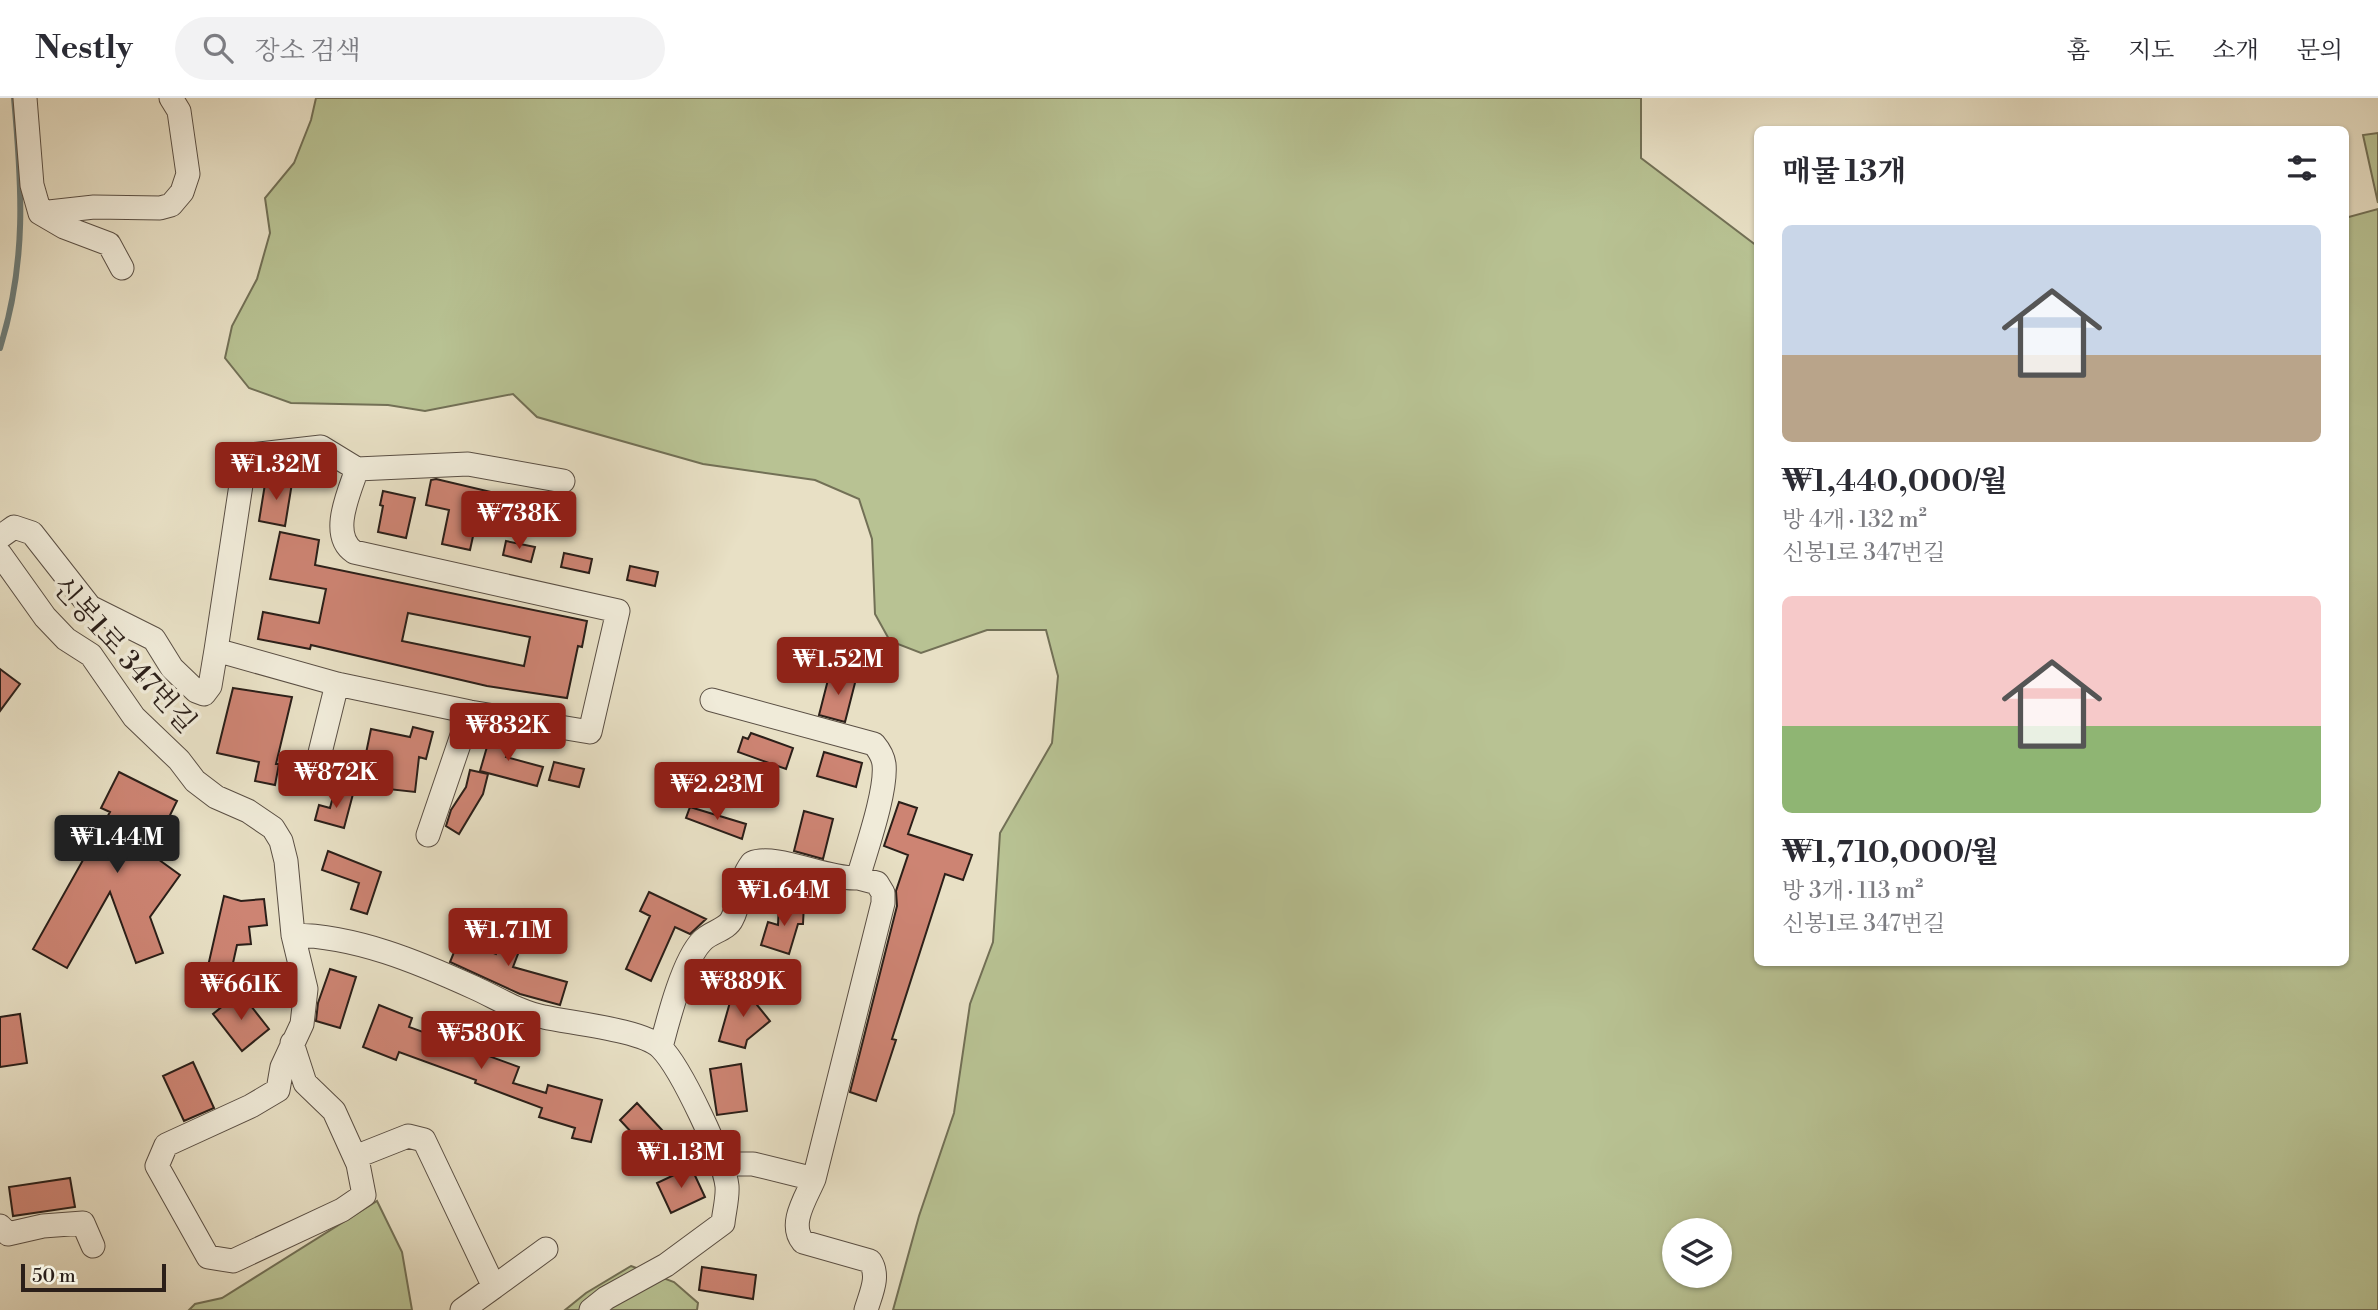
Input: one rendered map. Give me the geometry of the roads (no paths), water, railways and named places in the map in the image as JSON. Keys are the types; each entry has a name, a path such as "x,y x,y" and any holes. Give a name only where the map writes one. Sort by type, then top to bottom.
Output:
{"street":[{"path":"25,98 32,185 40,213 64,227 109,244 122,268"},
{"path":"40,213 94,207 160,208 171,205 182,192 188,174 179,111 171,98"},
{"path":"0,537 14,527 32,533 90,607 153,639 172,668 196,691 204,694 210,687 244,464 250,455 321,447 358,469 468,464 563,481"},
{"path":"216,650 337,684 470,712 590,732 618,611 354,552 346,547 341,537 347,499 358,469"},
{"name":"신봉1로 347번길","path":"0,554 45,617 66,639 91,655 134,717 179,760 195,781 216,797 248,811 273,828 281,841 286,861 293,935 306,989 302,1024 282,1067 278,1090 251,1106 166,1145 157,1167 174,1200 208,1257 233,1261 342,1210 364,1195 355,1157"},
{"path":"313,781 337,684"},
{"path":"712,700 874,744 882,755 884,775 873,828 858,878"},
{"path":"428,835 470,712"},
{"path":"661,1047 673,1003 693,955 700,942 732,920 739,888 752,863 767,860 835,877 858,878 877,883 883,892 883,903 814,1179 795,1226 797,1235 803,1242 870,1261 875,1278 866,1310"},
{"path":"293,935 320,935 358,943 455,979 540,1017 638,1035 661,1047 685,1086 723,1164 728,1189 723,1223 666,1265 606,1298 591,1310"},
{"path":"292,1043 305,1083 334,1111 355,1157 408,1136 424,1140 494,1287"},
{"path":"723,1164 753,1164 814,1179"},
{"path":"0,1226 8,1234 43,1226 83,1223 93,1246"},
{"path":"462,1310 546,1250"}],"waterway":[{"path":"0,348 15,285 20,224 14,98"}]}
